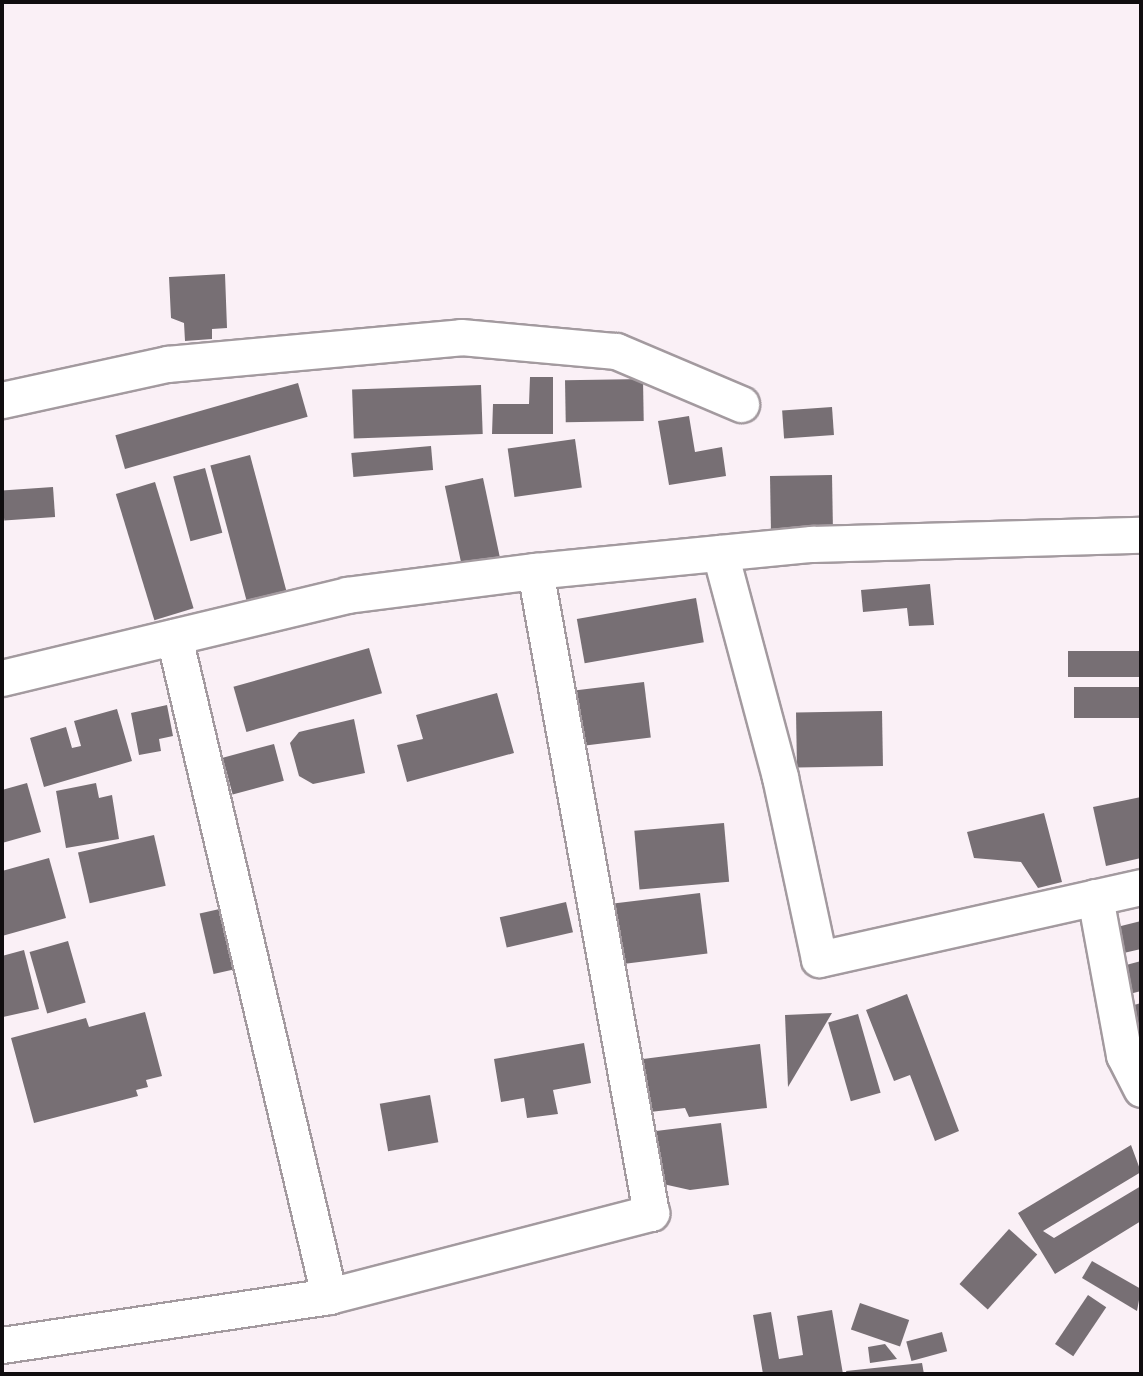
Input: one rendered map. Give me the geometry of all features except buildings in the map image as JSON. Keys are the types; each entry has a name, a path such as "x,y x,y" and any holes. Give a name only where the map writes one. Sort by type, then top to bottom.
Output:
{"street":[{"path":"2,400 167,364 461,337 615,351 741,404"},
{"path":"2,678 347,595 535,570 812,544 1141,535"},
{"path":"720,553 780,777 818,958 1141,887"},
{"path":"2,1345 329,1296 651,1213 535,570"},
{"path":"174,637 329,1296"},
{"path":"1095,897 1124,1055 1141,1088"}]}
